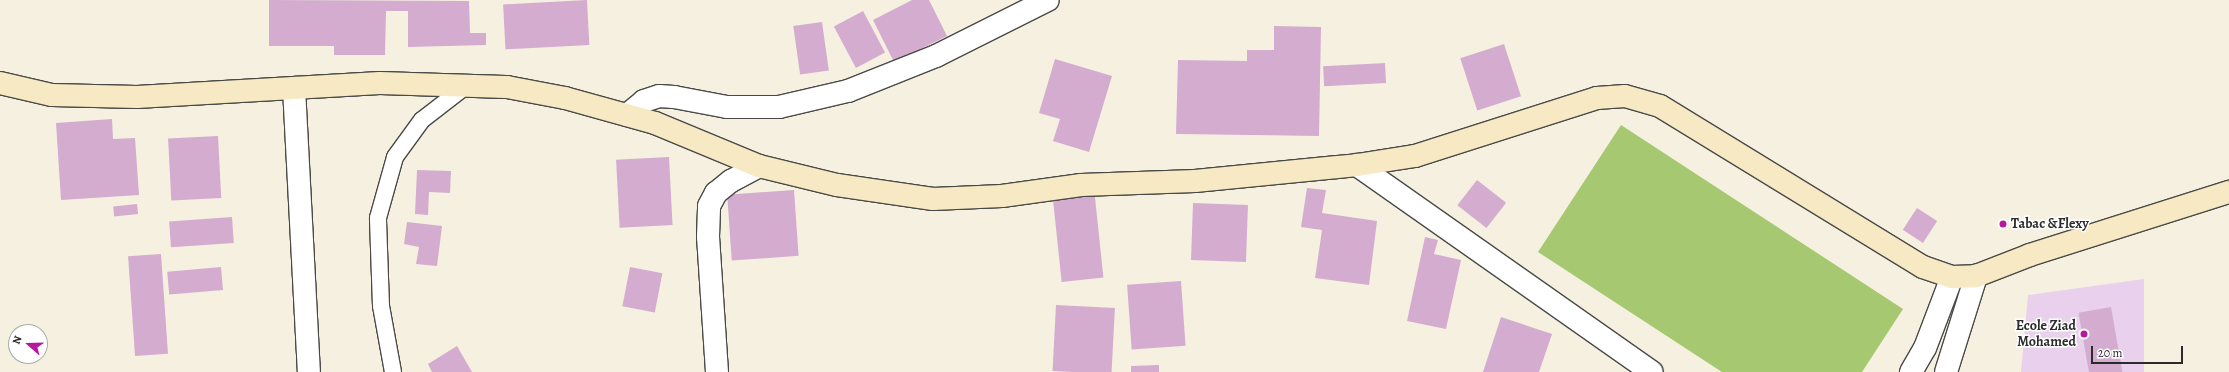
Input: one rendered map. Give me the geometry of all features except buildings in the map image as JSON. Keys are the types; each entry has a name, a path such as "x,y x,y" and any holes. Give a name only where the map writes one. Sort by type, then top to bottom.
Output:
{"street":[{"path":"627,115 644,101 659,96 674,96 727,107 779,107 848,91 936,56 1048,0"},
{"path":"0,83 52,95 137,97 380,83 507,87 565,98 655,123 759,166 836,185 933,199 1002,196 1081,184 1195,181 1357,165 1415,156 1597,98 1625,96 1660,106 1923,267 1952,277 1976,276 2030,255 2229,192"},
{"path":"294,88 309,372"},
{"path":"1357,165 1652,372"},
{"path":"717,372 708,237 709,206 716,193 731,181 759,166"},
{"path":"1946,372 1976,276"},
{"path":"1911,372 1925,348 1952,277"}],"lane":[{"path":"393,372 381,306 378,218 395,157 422,120 466,86"}],"shaded area":[{"name":"Ecole Ziad Mohamed","path":"2144,279 2144,372 2021,372 2028,295"}],"green space":[{"path":"1621,125 1903,309 1862,372 1722,372 1538,252"}],"place":[{"name":"Tabac &Flexy","path":"2003,224"},
{"name":"Ecole Ziad Mohamed","path":"2084,334"}]}
